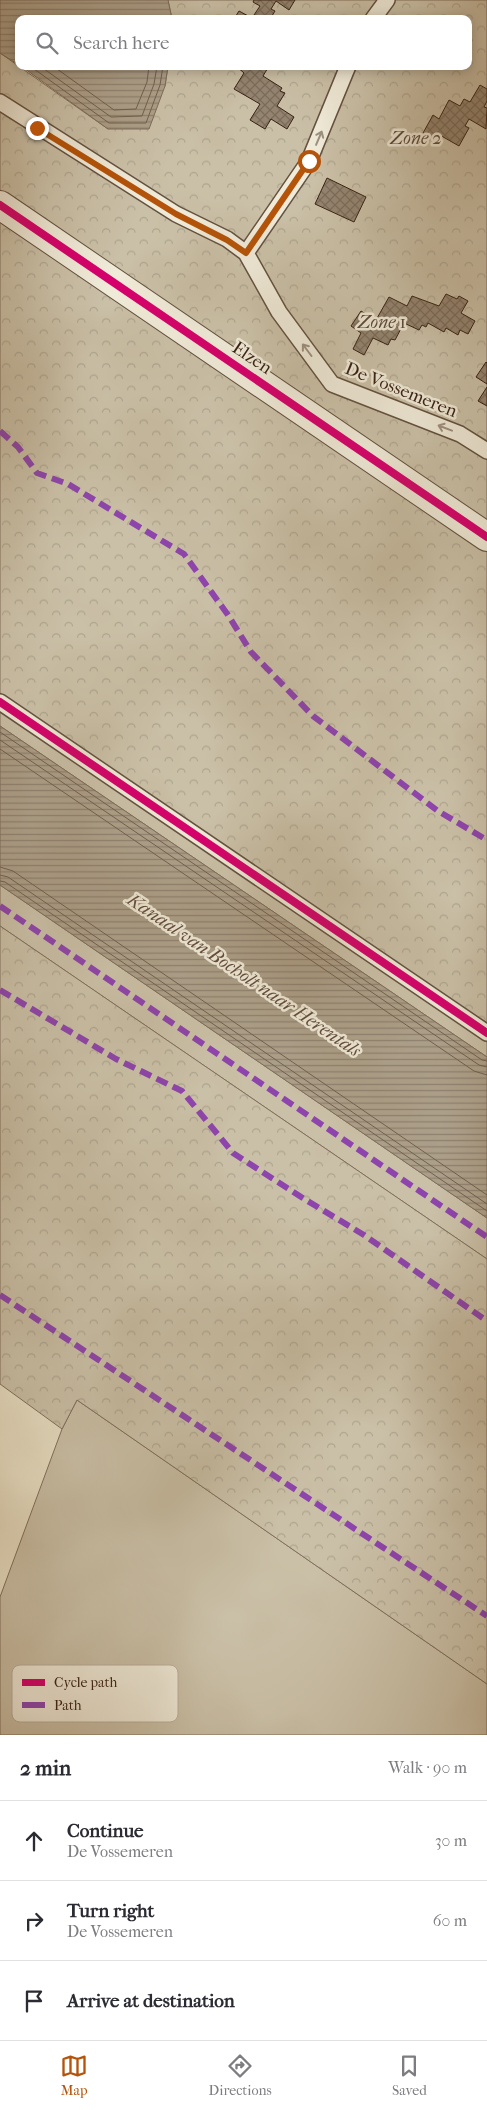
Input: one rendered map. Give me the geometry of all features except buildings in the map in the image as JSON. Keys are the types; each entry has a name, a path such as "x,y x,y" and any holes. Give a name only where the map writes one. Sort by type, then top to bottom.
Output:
{"street":[{"name":"Elzen","path":"0,205 487,537"}],"lane":[{"path":"376,15 387,0"},
{"path":"246,253 309,161 346,70"},
{"name":"De Vossemeren","path":"0,102 176,214 227,240 246,253 279,312 332,384 460,434 487,452"},
{"path":"0,702 487,1033"}],"green space":[{"name":"Zone 1","path":"168,0 487,0 487,521 0,190 0,53 15,64 15,70 24,70 108,129 165,86 167,70 472,70 472,15 171,15"},
{"path":"0,221 487,552 487,1024 0,693"},
{"path":"0,711 487,1042 487,1057 0,726"},
{"path":"0,885 487,1218 487,1259 0,926"},
{"path":"0,926 487,1259 487,1684 77,1400 62,1429 0,1384"},
{"path":"77,1400 487,1684 487,1735 0,1735 0,1597 62,1429"}],"water":[{"path":"0,0 168,0 171,15 15,15 15,62 0,53"},
{"path":"27,70 167,70 165,86 149,129 108,129"},
{"name":"Kanaal van Bocholt naar Herentals","path":"0,726 487,1057 487,1218 0,885"}],"marked path":[{"path":"0,431 18,447 37,473 68,484 184,554 228,615 251,652 313,716 438,811 487,840"},
{"path":"0,906 487,1237"},
{"path":"0,990 116,1059 182,1091 233,1153 364,1235 487,1321"},
{"path":"0,1295 487,1616"}],"cycle path":[{"path":"0,205 487,537"},
{"path":"0,702 487,1033"}],"route":[{"path":"37,128 176,214 227,240 246,253 309,161"}],"park label":[{"name":"Zone 2","path":"416,138"}]}
